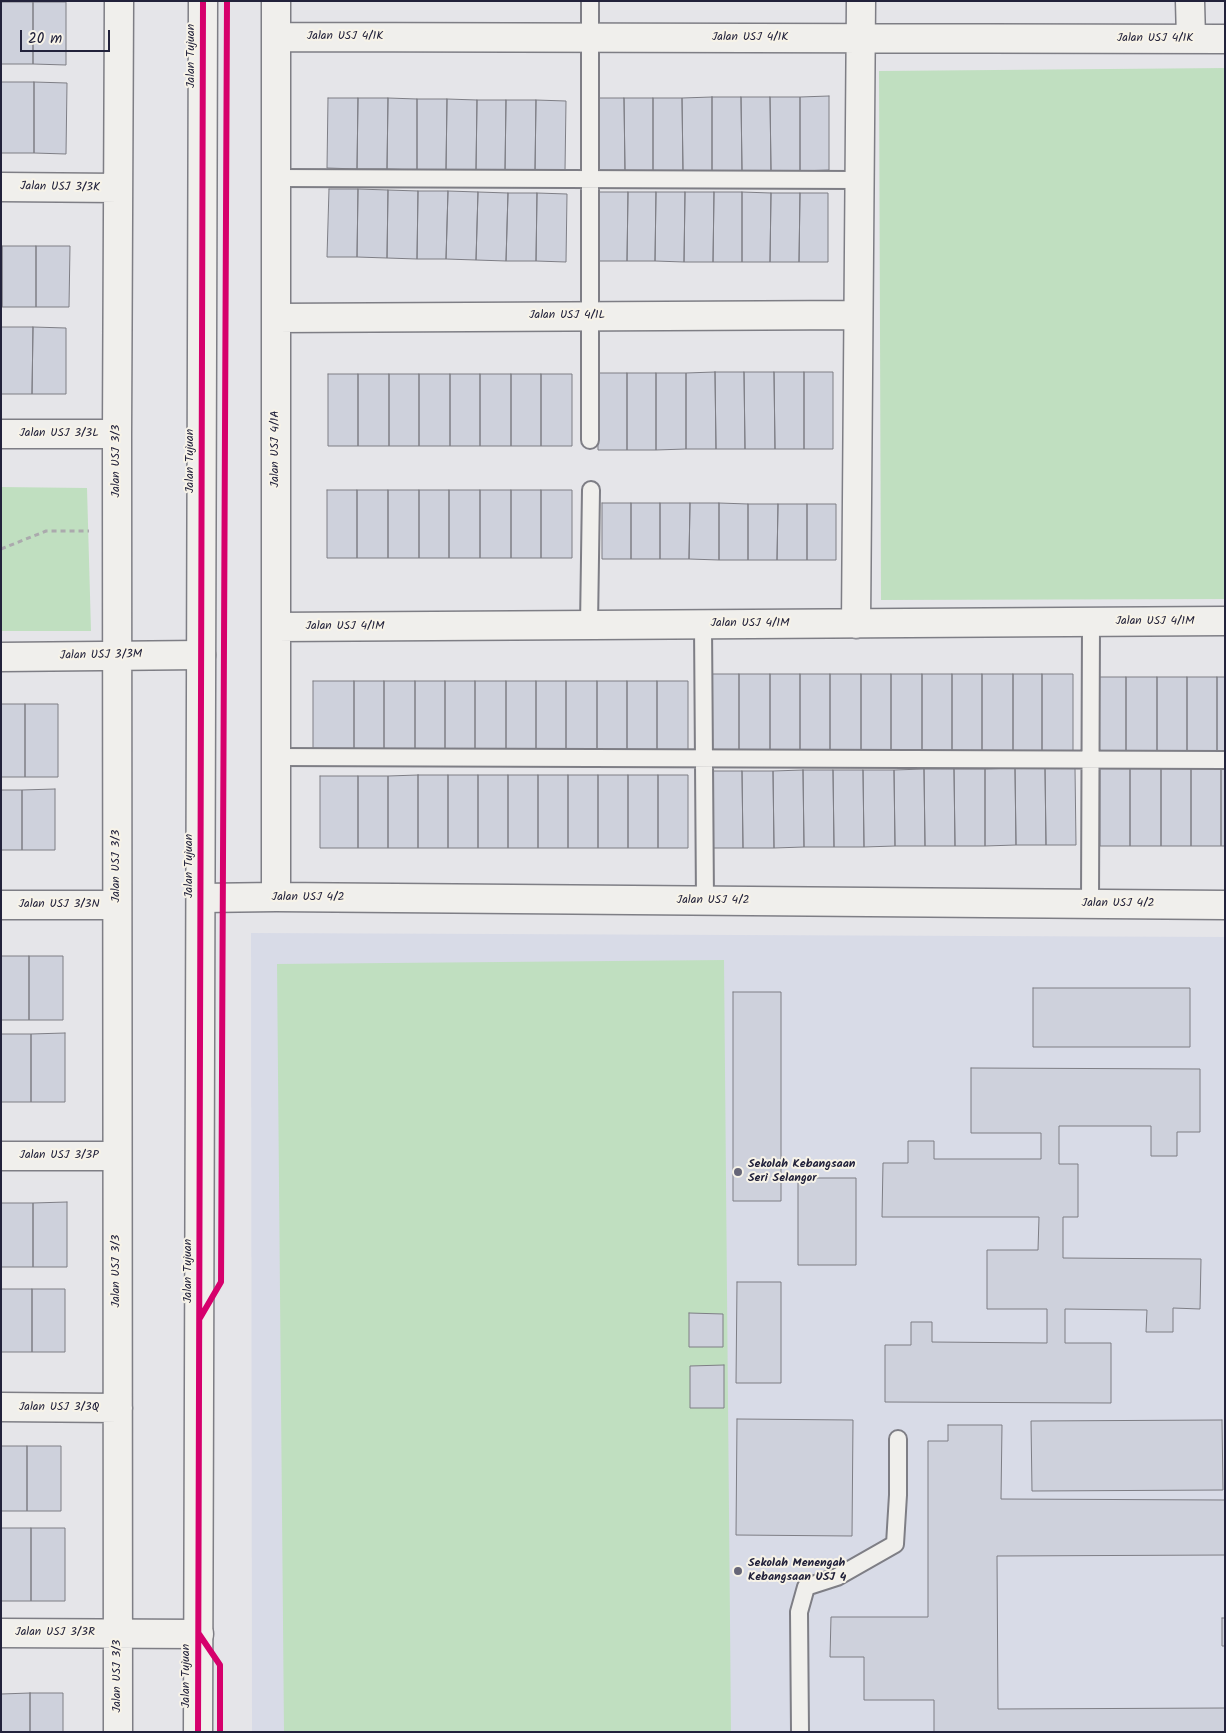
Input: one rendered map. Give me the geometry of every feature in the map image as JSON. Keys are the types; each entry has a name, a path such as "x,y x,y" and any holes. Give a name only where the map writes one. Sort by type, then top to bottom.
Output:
{"street":[{"name":"Jalan USJ 3/3","path":"118,1732 117,434 119,1"},
{"name":"Jalan Tujuan","path":"198,1732 203,1"},
{"name":"Jalan USJ 4/1A","path":"276,1 276,897"},
{"path":"856,624 861,1"},
{"path":"1190,1 1191,39"},
{"name":"Jalan USJ 4/1K","path":"276,37 1225,39"},
{"name":"Jalan USJ 3/3K","path":"1,187 118,188"},
{"name":"Jalan USJ 4/1L","path":"276,318 858,315"},
{"name":"Jalan USJ 3/3L","path":"1,434 117,434"},
{"name":"Jalan USJ 4/1M","path":"276,627 1225,621"},
{"name":"Jalan USJ 3/3M","path":"1,657 201,655"},
{"name":"Jalan USJ 4/2","path":"201,898 276,897 1225,905"},
{"name":"Jalan USJ 3/3N","path":"1,905 117,905"},
{"name":"Jalan USJ 3/3P","path":"1,1156 117,1156"},
{"name":"Jalan USJ 3/3Q","path":"1,1408 118,1408"},
{"name":"Jalan USJ 3/3R","path":"1,1633 199,1634"}],"lane":[{"path":"590,1 590,440"},
{"path":"276,178 859,180"},
{"path":"589,625 591,490"},
{"path":"1090,904 1091,622"},
{"path":"703,625 705,901"},
{"path":"276,757 1225,760"},
{"path":"800,1732 799,1612 806,1588 837,1577 895,1544 898,1496 898,1438"}],"path":[{"path":"1,549 46,531 117,530"}],"shaded area":[{"path":"251,933 1225,937 1225,1732 252,1732"}],"green space":[{"path":"1225,68 1225,599 881,600 879,71"},
{"path":"1,487 87,488 91,631 1,631"},
{"path":"724,960 731,1732 284,1732 277,964"}],"building":[{"path":"1,2 33,2 33,64 1,64"},
{"path":"33,2 66,2 66,65 33,64"},
{"path":"1,82 34,82 34,153 1,153"},
{"path":"34,82 67,83 66,154 34,153"},
{"path":"829,96 829,170 800,171 800,97"},
{"path":"712,97 712,171 683,172 682,98"},
{"path":"712,97 741,97 742,171 712,171"},
{"path":"741,97 770,97 771,171 742,171"},
{"path":"770,97 800,97 800,171 771,171"},
{"path":"328,98 358,98 357,169 327,168"},
{"path":"358,98 388,98 387,169 357,169"},
{"path":"388,98 417,99 417,170 387,169"},
{"path":"594,98 624,98 625,172 595,172"},
{"path":"624,98 653,98 653,172 625,172"},
{"path":"653,98 682,98 683,172 653,172"},
{"path":"417,99 447,99 446,170 417,170"},
{"path":"447,99 477,100 476,170 446,170"},
{"path":"477,100 506,100 505,171 476,170"},
{"path":"506,100 536,100 535,171 505,171"},
{"path":"536,100 566,101 565,171 535,171"},
{"path":"329,189 358,189 357,257 327,257"},
{"path":"358,189 388,190 387,258 357,257"},
{"path":"388,190 418,191 417,259 387,258"},
{"path":"418,191 448,191 446,259 417,259"},
{"path":"448,191 478,192 476,260 446,259"},
{"path":"478,192 508,193 506,261 476,260"},
{"path":"599,192 628,192 627,261 598,261"},
{"path":"628,192 656,192 655,261 627,261"},
{"path":"656,192 685,192 684,262 655,261"},
{"path":"685,192 714,192 713,262 684,262"},
{"path":"714,192 742,192 742,262 713,262"},
{"path":"742,192 771,193 770,262 742,262"},
{"path":"508,193 537,193 536,261 506,261"},
{"path":"537,193 567,194 566,262 536,261"},
{"path":"771,193 800,193 799,262 770,262"},
{"path":"800,193 828,193 828,262 799,262"},
{"path":"2,246 2,307 1,307"},
{"path":"2,246 36,246 36,307 2,307"},
{"path":"36,246 70,246 69,307 36,307"},
{"path":"1,327 33,327 32,394 1,394"},
{"path":"33,327 66,328 66,394 32,394"},
{"path":"715,372 716,449 686,449 686,373"},
{"path":"715,372 744,372 745,449 716,449"},
{"path":"744,372 774,372 775,449 745,449"},
{"path":"774,372 804,372 804,449 775,449"},
{"path":"804,372 833,372 833,449 804,449"},
{"path":"597,373 627,373 627,450 598,450"},
{"path":"627,373 656,373 656,450 627,450"},
{"path":"656,373 686,373 686,449 656,450"},
{"path":"328,374 358,374 358,446 328,446"},
{"path":"358,374 389,374 389,446 358,446"},
{"path":"389,374 419,374 419,446 389,446"},
{"path":"419,374 450,374 450,446 419,446"},
{"path":"450,374 480,374 480,446 450,446"},
{"path":"480,374 511,374 511,446 480,446"},
{"path":"511,374 541,374 541,446 511,446"},
{"path":"541,374 572,374 572,446 541,446"},
{"path":"327,490 357,490 357,558 327,558"},
{"path":"357,490 388,490 388,558 357,558"},
{"path":"388,490 419,490 419,558 388,558"},
{"path":"419,490 449,490 449,558 419,558"},
{"path":"449,490 480,490 480,558 449,558"},
{"path":"480,490 511,490 511,558 480,558"},
{"path":"511,490 541,490 541,558 511,558"},
{"path":"541,490 572,490 572,558 541,558"},
{"path":"602,503 631,503 631,559 602,559"},
{"path":"631,503 660,503 660,559 631,559"},
{"path":"660,503 690,503 689,559 660,559"},
{"path":"690,503 719,503 719,560 689,559"},
{"path":"719,503 748,504 748,560 719,560"},
{"path":"748,504 778,504 777,560 748,560"},
{"path":"778,504 807,504 807,560 777,560"},
{"path":"807,504 836,504 836,560 807,560"},
{"path":"709,674 739,674 739,755 709,755"},
{"path":"739,674 770,674 770,755 739,755"},
{"path":"770,674 800,674 800,755 770,755"},
{"path":"800,674 830,674 830,755 800,755"},
{"path":"830,674 861,674 861,755 830,755"},
{"path":"861,674 891,674 891,755 861,755"},
{"path":"891,674 922,674 922,755 891,755"},
{"path":"922,674 952,674 952,755 922,755"},
{"path":"952,674 982,674 982,755 952,755"},
{"path":"982,674 1013,674 1013,755 982,755"},
{"path":"1013,674 1042,674 1042,755 1013,755"},
{"path":"1042,674 1073,674 1073,755 1042,755"},
{"path":"1096,677 1126,677 1126,755 1096,755"},
{"path":"1126,677 1157,677 1157,755 1126,755"},
{"path":"1157,677 1187,677 1187,755 1157,755"},
{"path":"1187,677 1217,677 1217,755 1187,755"},
{"path":"1217,677 1225,677 1225,755 1217,755"},
{"path":"313,681 354,681 354,751 313,751"},
{"path":"354,681 384,681 384,751 354,751"},
{"path":"384,681 415,681 415,751 384,751"},
{"path":"415,681 445,681 445,751 415,751"},
{"path":"445,681 475,681 475,751 445,751"},
{"path":"475,681 506,681 506,751 475,751"},
{"path":"506,681 536,681 536,751 506,751"},
{"path":"536,681 566,681 566,751 536,751"},
{"path":"566,681 597,681 597,751 566,751"},
{"path":"597,681 627,681 627,751 597,751"},
{"path":"627,681 657,681 657,751 627,751"},
{"path":"657,681 688,681 688,751 657,751"},
{"path":"1,704 25,704 25,777 1,777"},
{"path":"25,704 58,704 58,777 25,777"},
{"path":"1100,766 1130,766 1130,846 1100,846"},
{"path":"1130,766 1161,766 1161,846 1130,846"},
{"path":"1161,766 1191,766 1191,846 1161,846"},
{"path":"1191,766 1221,766 1221,846 1191,846"},
{"path":"1221,766 1225,766 1225,846 1221,846"},
{"path":"1015,768 1045,768 1046,845 1016,845"},
{"path":"1015,768 1016,845 985,846 985,769"},
{"path":"1045,768 1075,768 1076,845 1046,845"},
{"path":"924,769 954,769 955,846 925,846"},
{"path":"924,769 925,846 895,846 894,770"},
{"path":"954,769 985,769 985,846 955,846"},
{"path":"803,770 833,770 834,847 804,847"},
{"path":"803,770 804,847 774,848 773,771"},
{"path":"833,770 863,770 864,847 834,847"},
{"path":"863,770 894,770 895,846 864,847"},
{"path":"712,771 742,771 743,848 713,848"},
{"path":"742,771 773,771 774,848 743,848"},
{"path":"418,775 448,775 448,848 418,848"},
{"path":"418,775 418,848 388,848 388,776"},
{"path":"448,775 478,775 478,848 448,848"},
{"path":"478,775 508,775 508,848 478,848"},
{"path":"508,775 538,775 538,848 508,848"},
{"path":"538,775 568,775 568,848 538,848"},
{"path":"568,775 598,775 598,848 568,848"},
{"path":"598,775 628,775 628,848 598,848"},
{"path":"628,775 658,775 658,848 628,848"},
{"path":"658,775 688,775 688,848 658,848"},
{"path":"320,776 358,776 358,848 320,848"},
{"path":"358,776 388,776 388,848 358,848"},
{"path":"55,789 55,850 22,850 22,790"},
{"path":"1,790 22,790 22,850 1,850"},
{"path":"1,956 29,956 29,1020 1,1020"},
{"path":"29,956 63,956 63,1020 29,1020"},
{"path":"1033,988 1190,988 1190,1047 1033,1047"},
{"path":"733,992 781,992 781,1201 733,1201"},
{"path":"65,1033 65,1102 31,1102 31,1034"},
{"path":"1,1034 31,1034 31,1102 1,1102"},
{"path":"971,1068 1200,1069 1200,1132 1177,1132 1177,1156 1151,1156 1151,1126 1059,1126 1059,1164 1078,1164 1078,1217 1063,1217 1063,1258 1201,1259 1200,1309 1173,1308 1173,1332 1146,1332 1147,1310 1065,1309 1065,1343 1111,1343 1111,1403 885,1402 885,1345 911,1345 911,1322 932,1322 932,1342 1047,1343 1047,1309 987,1309 987,1250 1038,1250 1039,1217 882,1217 883,1163 908,1163 908,1141 934,1141 934,1159 1041,1159 1041,1133 971,1133"},
{"path":"798,1178 856,1178 856,1265 798,1265"},
{"path":"67,1202 67,1267 33,1267 33,1203"},
{"path":"1,1203 33,1203 33,1267 1,1267"},
{"path":"737,1282 781,1282 781,1383 736,1383"},
{"path":"1,1289 32,1289 32,1352 1,1352"},
{"path":"32,1289 65,1289 65,1352 32,1352"},
{"path":"689,1313 723,1314 723,1347 689,1347"},
{"path":"724,1365 724,1408 690,1408 690,1366"},
{"path":"737,1419 853,1420 852,1536 736,1535"},
{"path":"1222,1420 1223,1490 1032,1491 1031,1421"},
{"path":"948,1425 1002,1425 1001,1499 1225,1500 1225,1555 997,1556 998,1709 1225,1708 1225,1732 934,1732 934,1700 864,1700 864,1657 830,1657 831,1617 928,1617 928,1441 948,1441"},
{"path":"1,1446 27,1446 27,1511 1,1511"},
{"path":"27,1446 61,1446 61,1511 27,1511"},
{"path":"1,1528 31,1528 31,1601 1,1601"},
{"path":"31,1528 65,1528 65,1601 31,1601"},
{"path":"1222,1618 1225,1618 1225,1646 1222,1646"},
{"path":"30,1693 63,1693 63,1732 30,1732"},
{"path":"30,1693 30,1732 1,1732 1,1694"}],"cycle path":[{"path":"198,1732 203,1"},
{"path":"200,1318 221,1282 227,1"},
{"path":"199,1634 220,1665 220,1732"}],"place":[{"name":"Sekolah Kebangsaan Seri Selangor","path":"738,1172"},
{"name":"Sekolah Menengah Kebangsaan USJ 4","path":"738,1571"}]}
